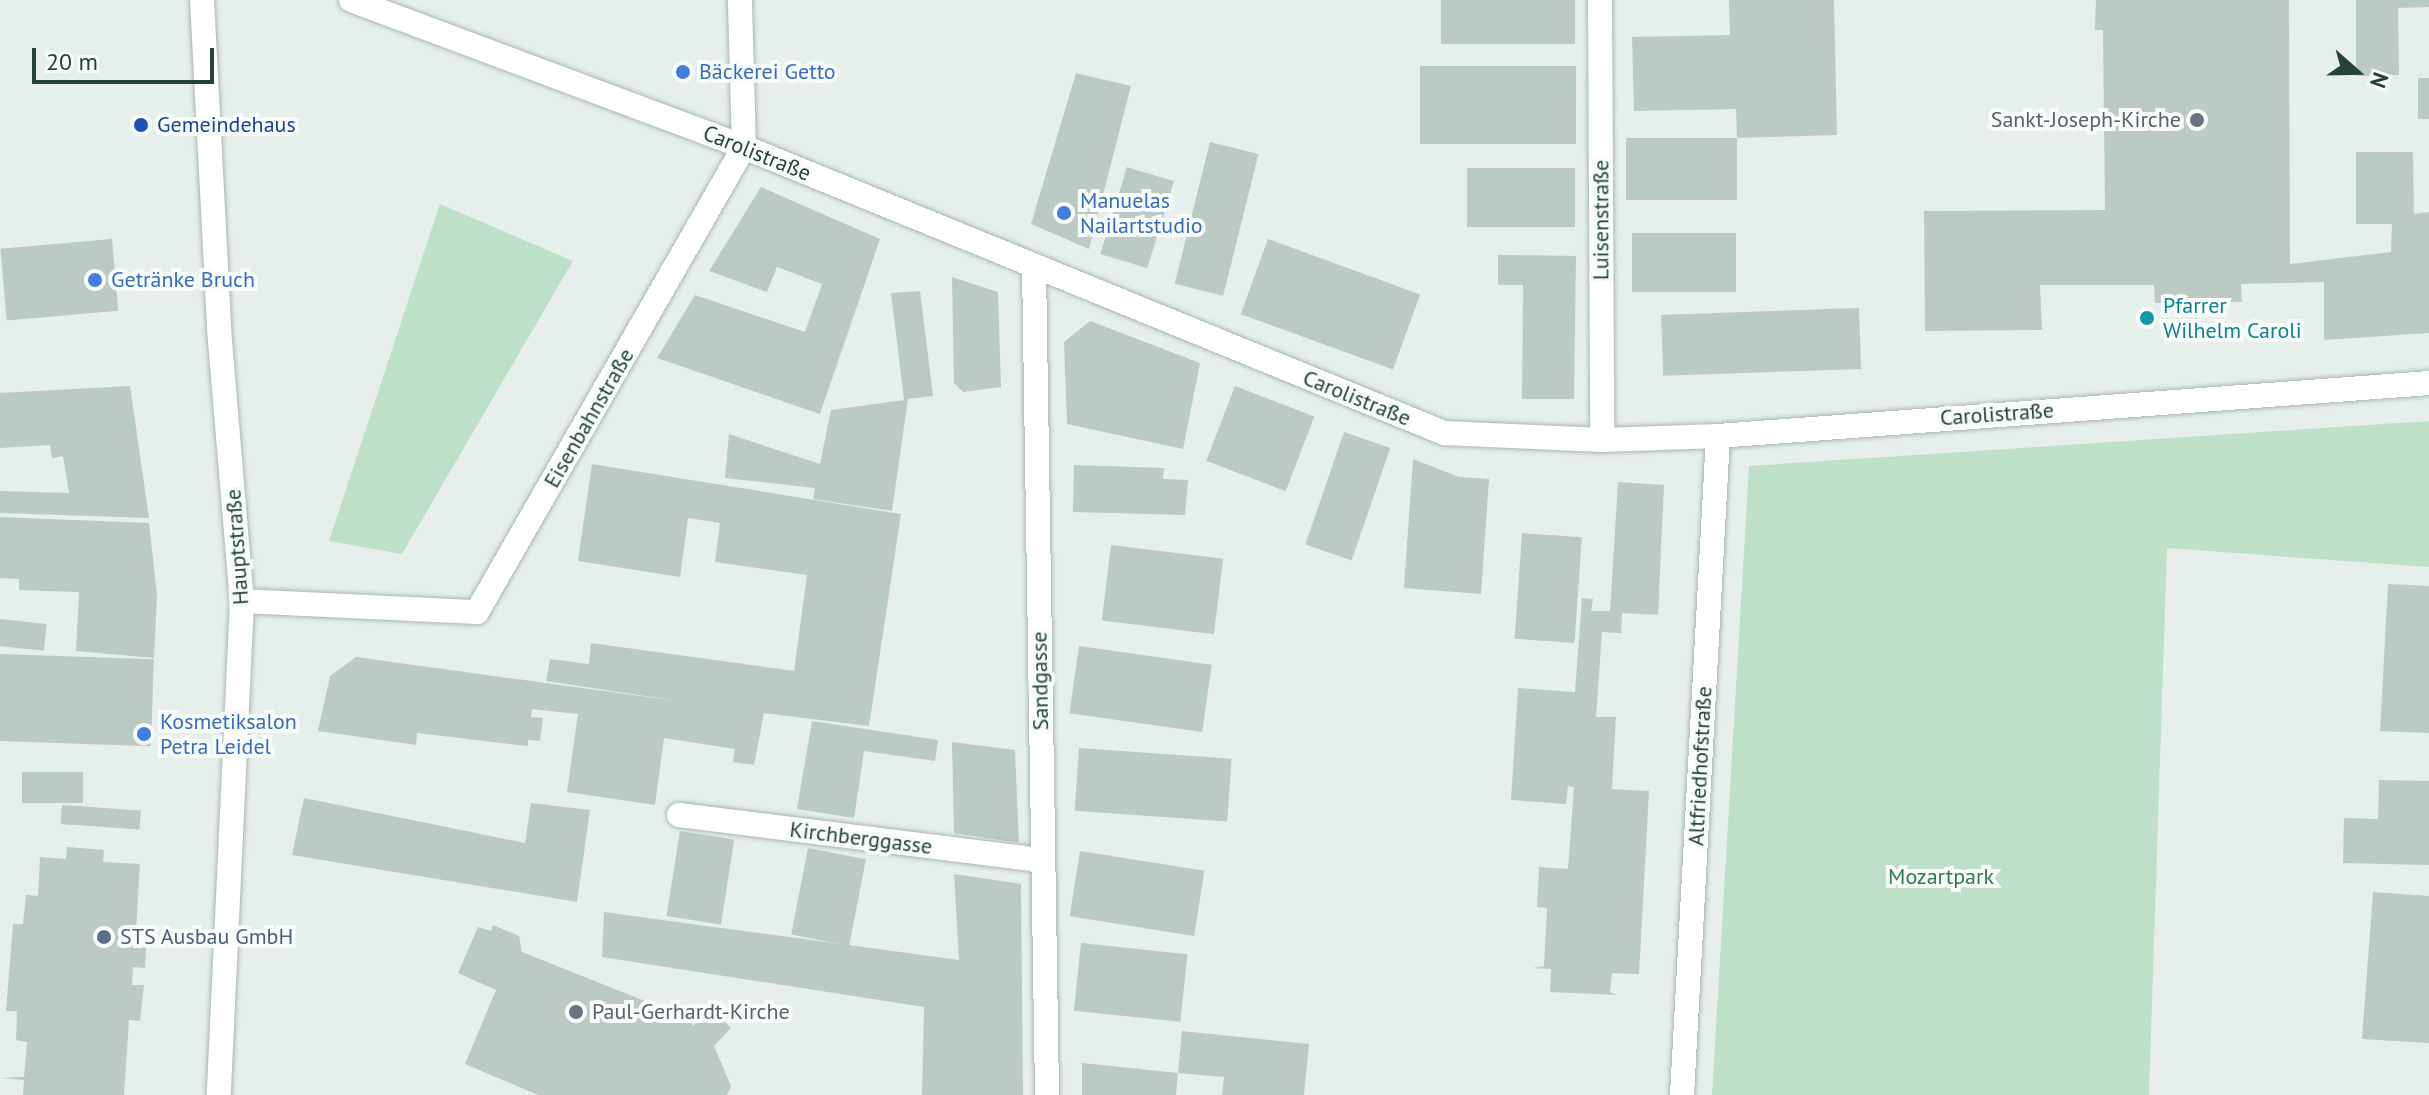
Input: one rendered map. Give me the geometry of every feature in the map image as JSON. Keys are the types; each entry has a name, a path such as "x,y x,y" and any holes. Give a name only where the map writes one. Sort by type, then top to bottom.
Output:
{"street":[{"name":"Hauptstraße","path":"202,0 219,329 242,601 219,1095"},
{"name":"Carolistraße","path":"351,0 744,147 1444,433 1602,440 1718,436 2429,383"},
{"path":"740,0 744,147"},
{"name":"Luisenstraße","path":"1600,0 1602,440"},
{"name":"Eisenbahnstraße","path":"242,601 477,612 744,147"},
{"name":"Sandgasse","path":"1034,266 1047,1095"},
{"name":"Altfriedhofstraße","path":"1682,1095 1718,436"},
{"name":"Kirchberggasse","path":"679,815 1042,860"}],"green space":[{"path":"440,204 573,261 402,554 329,541"},
{"name":"Mozartpark","path":"2429,421 2429,567 2167,548 2149,1095 1712,1095 1749,466"}],"building":[{"path":"1441,0 1575,0 1575,44 1441,44"},
{"path":"1729,0 1834,0 1837,135 1737,138 1736,109 1634,111 1632,37 1730,35"},
{"name":"Sankt-Joseph-Kirche","path":"2096,0 2289,0 2290,264 2391,252 2392,224 2356,224 2356,152 2413,152 2414,214 2429,212 2429,333 2324,340 2324,282 2241,284 2242,302 2155,303 2154,285 2040,285 2042,330 1925,331 1924,211 2105,210 2103,30 2095,30"},
{"path":"2356,0 2429,0 2429,7 2398,8 2399,75 2356,76"},
{"path":"1420,66 1576,66 1576,144 1420,144"},
{"path":"1076,73 1131,86 1089,249 1031,224"},
{"path":"2418,78 2429,78 2429,119 2418,119"},
{"path":"1626,138 1737,138 1737,200 1626,200"},
{"path":"1210,142 1259,154 1223,296 1175,284"},
{"path":"1127,167 1174,181 1147,268 1100,254"},
{"path":"1467,168 1575,168 1575,227 1467,227"},
{"path":"761,187 880,239 820,414 657,358 695,295 805,332 822,284 777,267 767,292 709,271"},
{"path":"1632,233 1736,233 1736,292 1632,292"},
{"path":"112,239 118,311 7,320 0,249"},
{"path":"1268,239 1420,294 1393,370 1241,314"},
{"path":"1498,255 1576,256 1574,399 1522,399 1523,285 1498,285"},
{"path":"952,277 998,292 1001,387 963,392 954,383"},
{"path":"920,291 933,396 908,399 892,511 813,499 815,488 725,478 729,434 820,464 831,410 904,400 891,293"},
{"path":"1859,308 1861,369 1663,376 1661,315"},
{"path":"1090,321 1200,363 1183,449 1067,424 1064,342"},
{"path":"130,386 149,518 0,513 0,491 69,493 63,456 52,458 50,445 0,448 0,393"},
{"path":"1235,386 1314,416 1286,491 1206,461"},
{"path":"1344,432 1390,448 1352,560 1305,545"},
{"path":"1413,459 1459,477 1489,479 1481,594 1404,588"},
{"path":"592,464 901,514 869,726 764,713 754,765 733,762 735,749 664,738 655,805 567,792 578,714 532,709 531,717 543,718 540,741 528,740 528,746 417,733 416,745 318,731 330,676 356,657 684,702 546,681 550,659 589,664 591,643 794,671 807,575 715,562 720,523 688,518 680,577 578,561"},
{"path":"1074,465 1164,468 1163,479 1188,480 1185,515 1073,512"},
{"path":"1618,482 1664,485 1658,615 1622,613 1621,633 1602,632 1596,717 1616,717 1612,789 1649,791 1639,974 1612,973 1610,992 1617,995 1550,992 1551,969 1533,968 1544,966 1547,908 1537,907 1539,867 1568,869 1574,787 1568,786 1566,804 1511,800 1518,688 1575,692 1582,598 1593,599 1591,611 1610,611"},
{"path":"0,517 149,523 157,596 154,658 76,651 79,592 19,590 19,579 0,578"},
{"path":"1522,533 1582,537 1574,643 1515,639"},
{"path":"1111,545 1223,559 1214,634 1102,620"},
{"path":"2388,584 2429,586 2429,733 2380,731"},
{"path":"0,619 47,624 44,651 0,646"},
{"path":"1079,646 1212,665 1202,732 1070,713"},
{"path":"0,654 154,659 151,746 0,741"},
{"path":"812,721 938,740 935,761 864,751 854,818 797,809"},
{"path":"952,742 1015,750 1019,843 954,833"},
{"path":"1079,748 1232,759 1227,822 1075,811"},
{"path":"22,772 83,772 83,803 22,803"},
{"path":"2379,780 2429,781 2429,865 2343,863 2344,818 2378,819"},
{"path":"304,798 525,843 531,803 590,810 577,902 292,855"},
{"path":"62,805 141,811 139,829 61,824"},
{"path":"680,831 734,840 721,925 667,916"},
{"path":"67,847 104,850 103,862 140,864 136,931 147,932 145,968 133,967 132,985 144,985 140,1021 129,1020 124,1095 23,1095 24,1080 0,1078 24,1077 27,1042 16,1040 17,1011 6,1011 13,924 23,924 26,895 38,896 40,857 66,859"},
{"path":"808,848 866,859 849,946 791,934"},
{"path":"1080,851 1204,871 1194,936 1070,916"},
{"path":"954,874 1021,884 1023,1095 922,1095 924,1007 602,957 604,912 959,960"},
{"path":"2373,892 2429,896 2429,1043 2362,1039"},
{"name":"Paul-Gerhardt-Kirche","path":"493,925 519,936 522,952 690,1019 693,1026 710,1008 731,1028 714,1046 731,1086 727,1095 538,1095 465,1064 496,990 458,973 478,927 491,931"},
{"path":"1081,943 1187,954 1180,1022 1074,1011"},
{"path":"1182,1031 1309,1044 1304,1095 1222,1095 1224,1077 1178,1073"},
{"path":"1082,1063 1178,1073 1176,1095 1082,1095"}],"place":[{"name":"Bäckerei Getto","path":"683,72"},
{"name":"Sankt-Joseph-Kirche","path":"2197,120"},
{"name":"Gemeindehaus","path":"141,125"},
{"name":"Manuelas Nailartstudio","path":"1064,213"},
{"name":"Getränke Bruch","path":"95,280"},
{"name":"Pfarrer Wilhelm Caroli","path":"2147,318"},
{"name":"Kosmetiksalon Petra Leidel","path":"144,734"},
{"name":"STS Ausbau GmbH","path":"104,937"},
{"name":"Paul-Gerhardt-Kirche","path":"576,1012"}]}
